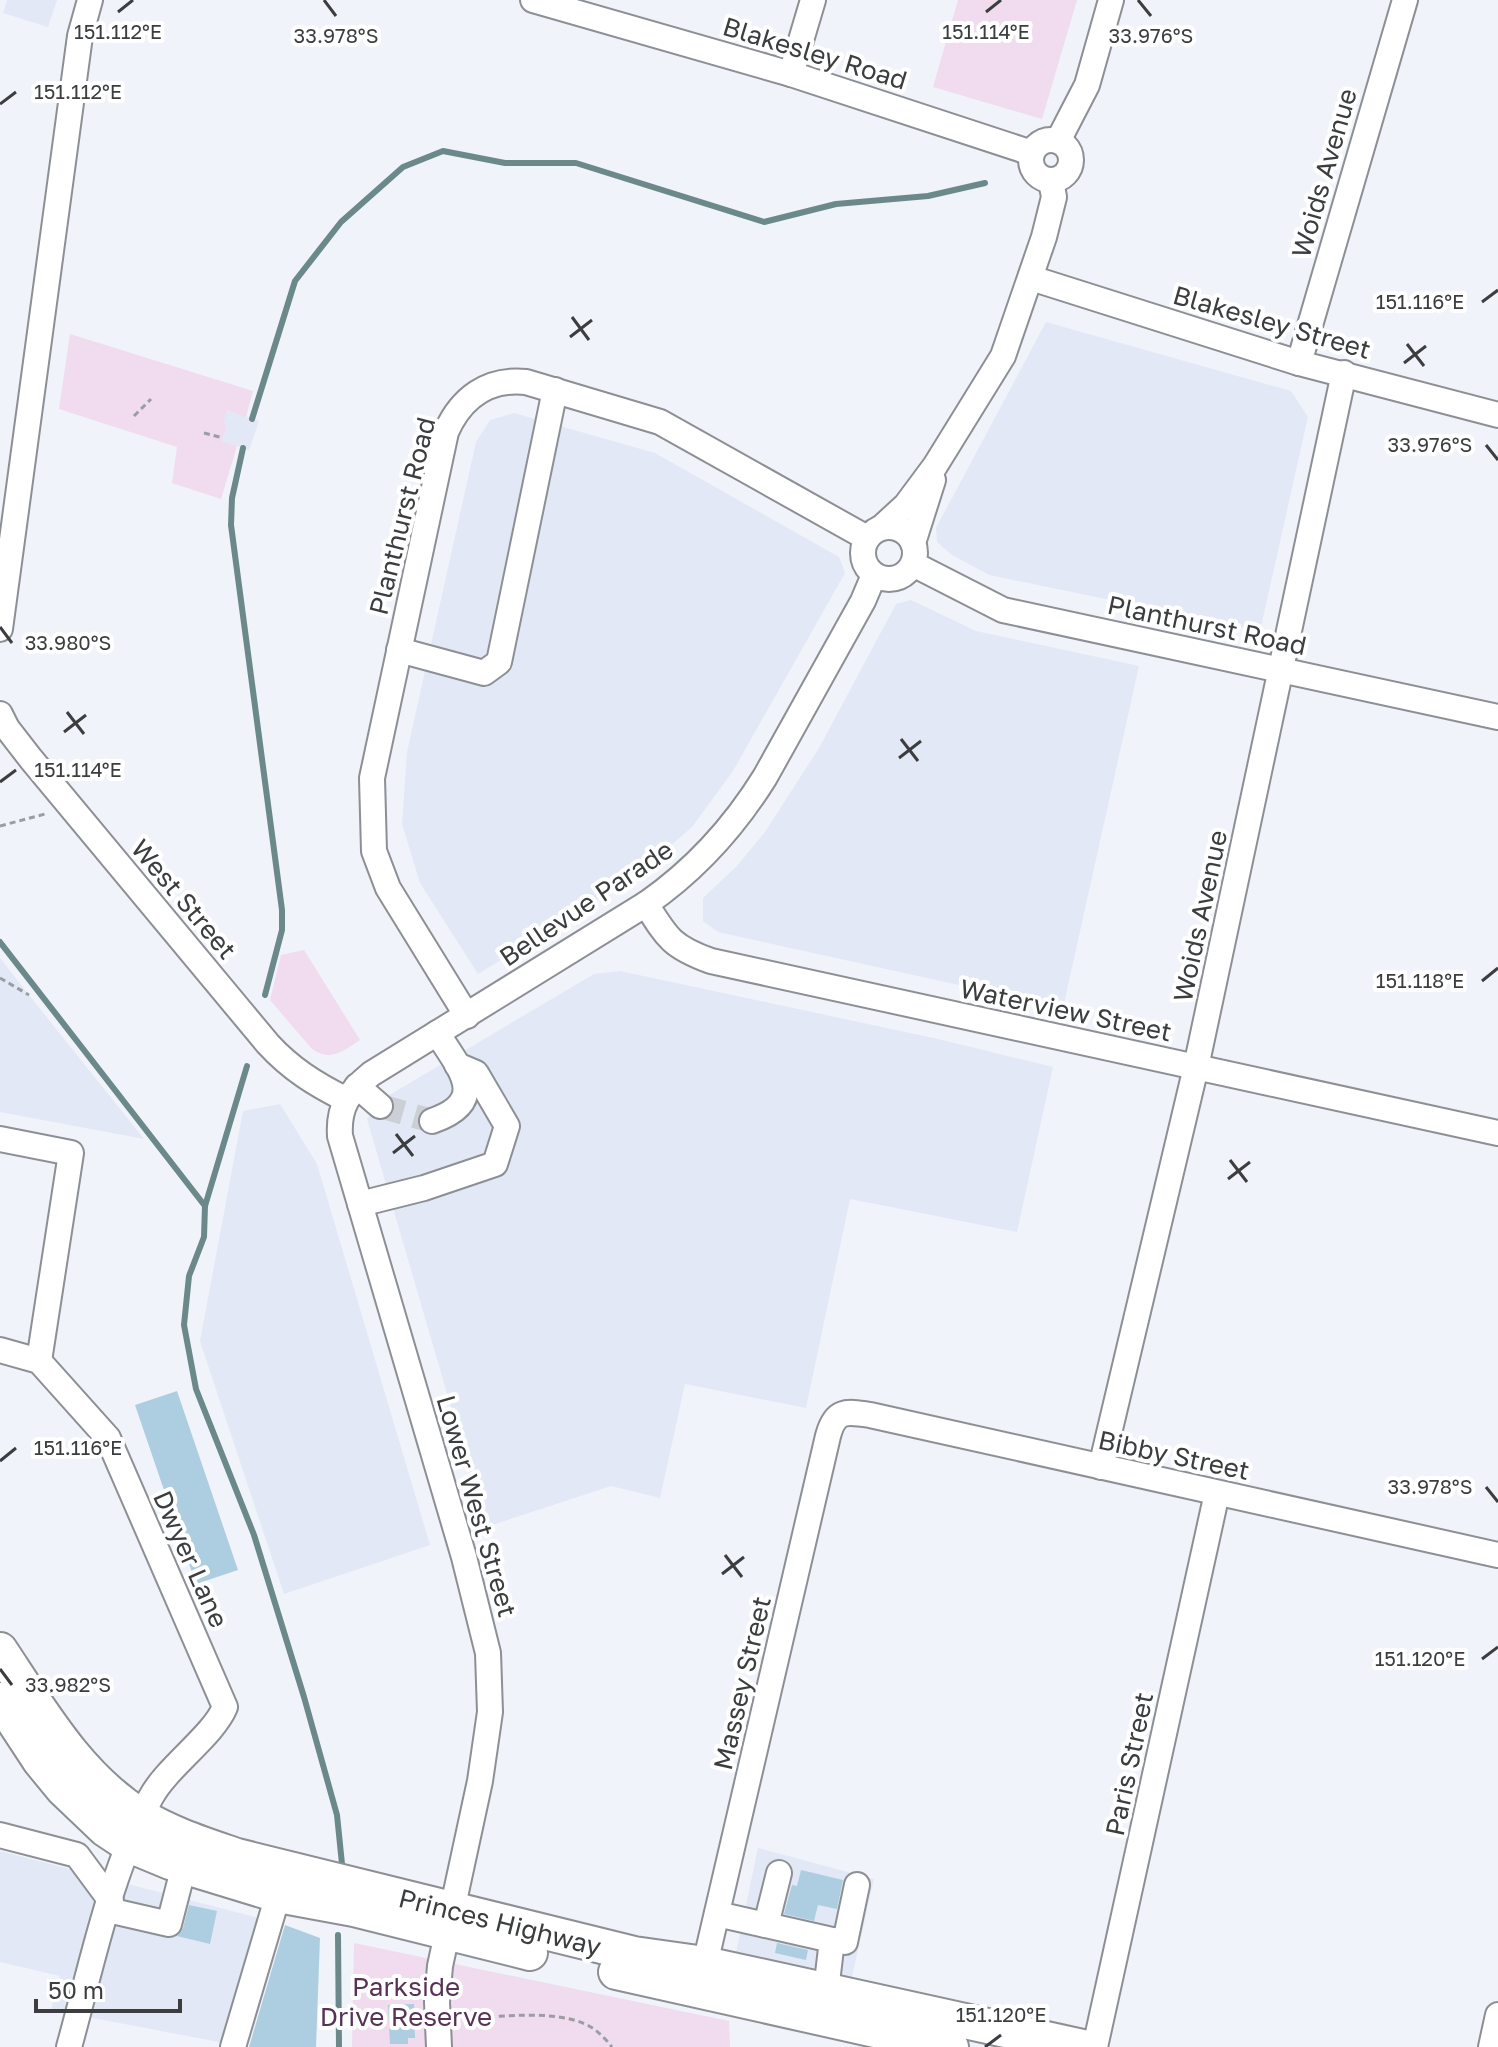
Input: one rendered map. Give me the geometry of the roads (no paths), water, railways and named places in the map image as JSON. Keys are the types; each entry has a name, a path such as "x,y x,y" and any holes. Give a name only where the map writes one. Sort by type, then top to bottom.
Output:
{"highway":[{"name":"Princes Highway","path":"0,1650 57,1736 136,1830 184,1866 278,1895 705,1964 1083,2047"},
{"name":"Princes Highway","path":"0,1700 40,1761 63,1789 105,1829 136,1830 237,1856 449,1922 951,2047"}],"street":[{"path":"0,629 80,36 90,0"},
{"name":"Blakesley Road","path":"533,0 791,74 1032,153"},
{"path":"791,74 813,0"},
{"path":"1058,141 1087,85 1111,0"},
{"name":"Woids Avenue","path":"1299,363 1405,0"},
{"path":"1058,141 1069,150 1071,164 1064,176 1044,180 1033,171 1032,153 1040,143 1058,141"},
{"path":"935,466 932,489 908,571 896,578 874,575 863,556 874,533 906,505 935,466 1003,356 1031,278 1054,197 1051,181"},
{"name":"Blakesley Street","path":"1031,278 1299,363 1498,415"},
{"name":"Woids Avenue","path":"1101,1467 1196,1067 1344,373"},
{"name":"Planthurst Road","path":"467,1016 388,888 374,851 372,778 446,432 453,416 473,394 497,383 509,380 526,382 555,390 660,422 874,533"},
{"path":"399,650 484,673 499,662 555,390"},
{"path":"874,533 901,530 913,554"},
{"name":"Planthurst Road","path":"913,554 1003,610 1498,717"},
{"name":"Bellevue Parade","path":"351,1092 371,1074 646,904 697,863 751,800 863,601 874,575"},
{"name":"West Street","path":"0,714 31,759 287,1065 304,1078 351,1092 380,1106"},
{"name":"Waterview Street","path":"646,904 666,934 683,951 711,961 1498,1133"},
{"path":"432,1121 447,1116 465,1096 467,1083 437,1033"},
{"path":"360,1204 424,1188 495,1164 507,1126 476,1073 457,1065"},
{"name":"Lower West Street","path":"351,1092 340,1113 340,1136 464,1557 488,1653 490,1712 482,1767 449,1922 437,2002 439,2047"},
{"path":"0,1139 71,1153 39,1361 0,1350"},
{"name":"Dwyer Lane","path":"39,1361 108,1438 224,1701 223,1713 154,1791 136,1830 109,1906 69,2047"},
{"name":"Bibby Street","path":"838,1416 848,1413 870,1415 1498,1555"},
{"name":"Massey Street","path":"705,1964 828,1436 832,1422 838,1416"},
{"name":"Paris Street","path":"1095,2047 1217,1493"},
{"path":"0,1835 77,1855 109,1906 169,1924 184,1866"},
{"path":"766,1925 779,1873"},
{"path":"717,1914 845,1942 857,1885"},
{"path":"233,2047 278,1895"},
{"path":"826,1991 832,1940"},
{"path":"1491,2047 1498,2015"}],"waterway":[{"path":"252,419 295,281 341,222 403,167 443,151 505,163 576,163 764,222 836,204 928,196 985,183"},
{"path":"243,448 232,498 231,525 282,910 282,930 265,995"},
{"path":"0,942 205,1206"},
{"path":"247,1066 205,1206 204,1237 189,1276 184,1325 196,1389 254,1535 304,1697 337,1815 342,1864"},
{"path":"338,1935 339,2047"}],"tunnel":[{"path":"380,1106 432,1121"}],"park label":[{"name":"Parkside Drive Reserve","path":"406,2001"}]}
